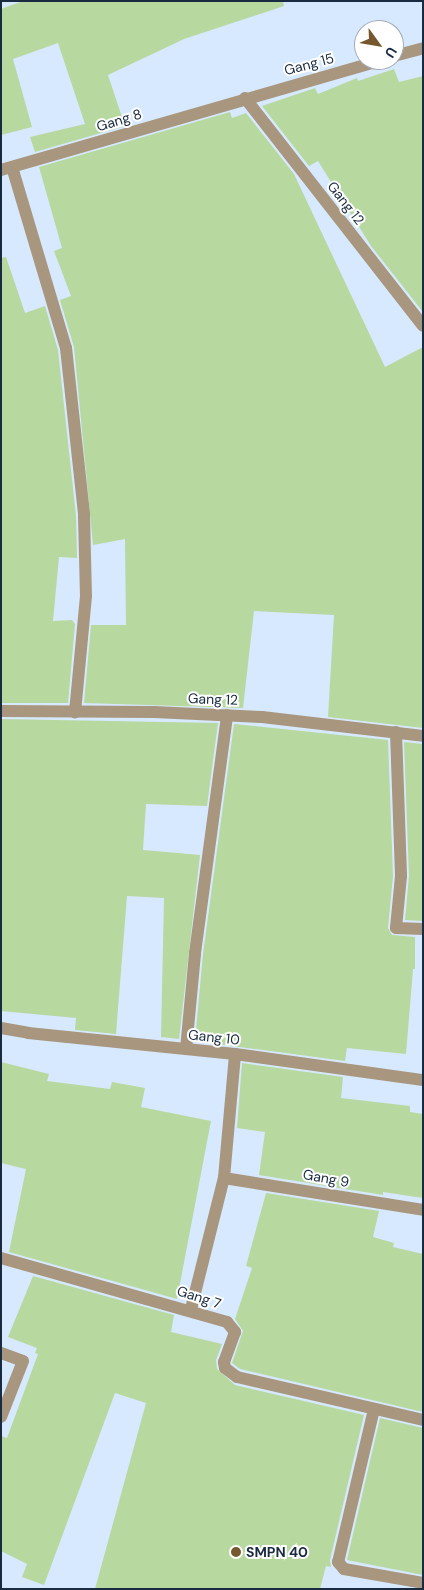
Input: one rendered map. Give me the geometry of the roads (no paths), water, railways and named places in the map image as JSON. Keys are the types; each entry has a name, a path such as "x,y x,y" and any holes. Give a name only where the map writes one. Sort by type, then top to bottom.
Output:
{"street":[{"path":"404,53 423,48"},
{"name":"Gang 15","path":"245,98 354,68"},
{"name":"Gang 8","path":"6,168 245,98"},
{"name":"Gang 12","path":"245,98 423,326"},
{"path":"6,168 66,348 84,515 86,596 75,712"},
{"name":"Gang 12","path":"1,711 227,715 423,736"},
{"path":"186,1049 194,953 227,715"},
{"path":"396,732 401,876 396,928 423,929"},
{"name":"Gang 10","path":"1,1028 28,1034 235,1054 423,1080"},
{"path":"191,1309 224,1178 235,1054"},
{"name":"Gang 9","path":"224,1178 423,1210"},
{"name":"Gang 7","path":"1,1258 191,1309 232,1326 235,1332 224,1362 230,1373 423,1420"},
{"path":"1,1353 23,1361 1,1417"},
{"path":"374,1408 338,1562 344,1569 423,1583"}],"place":[{"name":"SMPN 40","path":"236,1552"}]}
